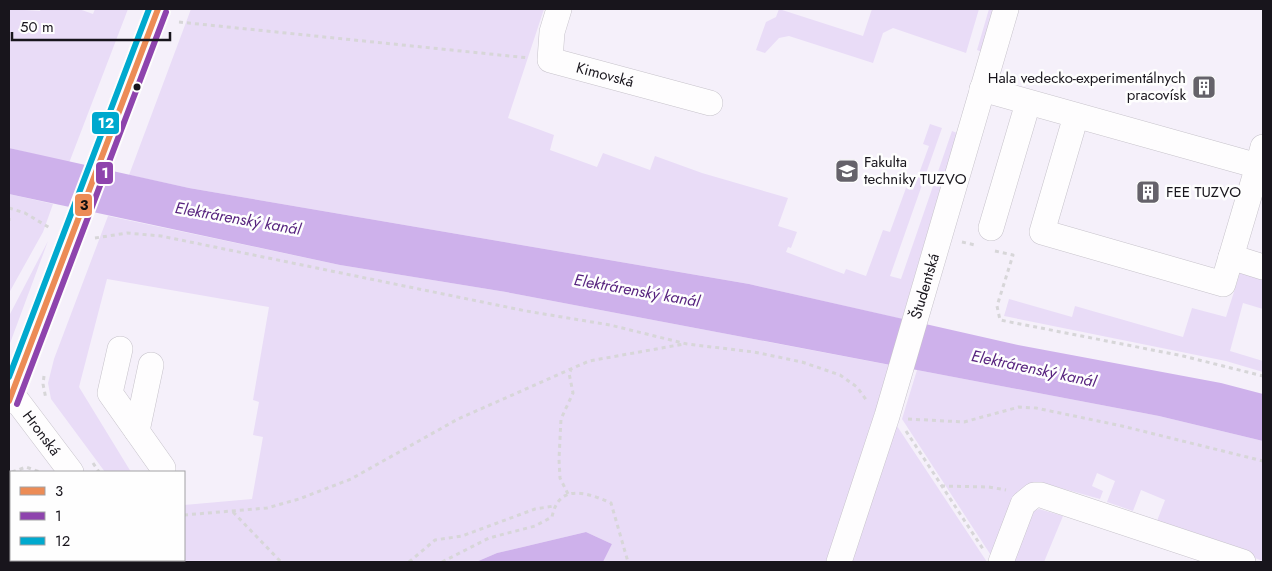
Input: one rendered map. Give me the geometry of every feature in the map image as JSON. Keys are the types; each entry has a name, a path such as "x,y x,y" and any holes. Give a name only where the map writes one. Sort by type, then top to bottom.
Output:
{"street":[{"path":"10,398 87,228 108,142 158,9"},
{"name":"Kimovská","path":"560,9 552,32 550,60 710,103"},
{"name":"Študentská","path":"839,562 897,408 924,285 1006,9"},
{"path":"982,89 1076,116 1260,157 1223,284 1042,232 1076,116"},
{"path":"984,240 1028,102"},
{"path":"1231,258 1263,267"},
{"path":"120,349 110,392 163,468 163,471"},
{"path":"137,431 151,365"},
{"name":"Hronská","path":"10,398 79,465"},
{"path":"994,558 1028,499 1034,495 1041,495 1242,562"}],"path":[{"path":"179,22 530,58"},
{"path":"9,208 14,209"},
{"path":"87,228 92,247"},
{"path":"144,234 516,309 610,325 687,344 754,352 802,362 840,375 857,387 866,399"},
{"path":"960,241 984,240 1013,255 997,306 1000,320 1183,356 1263,376"},
{"path":"185,516 267,508 350,479 458,419 589,361 687,344"},
{"path":"568,494 560,478 559,442 561,419 573,393 569,373 573,368"},
{"path":"45,373 43,384 48,402"},
{"path":"897,408 915,422 937,420 964,422 1019,407 1036,408 1122,426 1263,461"},
{"path":"904,428 941,486 994,558"},
{"path":"79,465 97,471"},
{"path":"17,471 26,467 37,471"},
{"path":"941,486 1003,489 1028,499"},
{"path":"442,562 490,538 535,526 552,516 555,506 568,494 588,493 611,503 628,562"},
{"path":"409,562 436,540 462,536 535,509 555,506"},
{"path":"233,512 281,562"}],"shaded area":[{"path":"9,9 40,11 41,9 79,9 93,14 95,9 128,9 69,163 9,148"},
{"path":"191,9 544,9 508,118 554,135 550,150 597,167 603,153 650,170 655,156 702,173 788,198 778,226 797,232 791,248 788,247 786,252 844,274 846,269 866,276 883,230 890,232 906,188 913,190 929,146 923,144 930,124 942,128 890,276 901,279 952,131 957,133 902,319 749,284 189,188 129,175"},
{"path":"779,9 863,36 872,9 979,9 966,53 893,28 883,33 873,63 789,36 779,38 765,53 756,50 766,22 776,17"},
{"path":"989,9 995,9 982,52 977,50"},
{"path":"9,194 53,204 43,232 9,293"},
{"path":"108,216 340,265 506,292 890,365 874,420 827,562 603,562 612,544 586,532 497,553 476,562 162,562 185,561 185,505 252,499 263,437 253,435 259,402 253,400 269,307 107,279 79,387 130,471 104,471 51,399 48,383 54,359"},
{"path":"48,241 9,346 9,316"},
{"path":"1240,273 1263,280 1263,309 1243,303 1230,351 1263,361 1263,372 1226,361 1004,316 1009,299 1072,317 1075,306 1183,337 1192,308 1226,317"},
{"path":"917,370 1159,416 1263,441 1263,561 1157,521 1165,500 1141,490 1133,511 1107,502 1115,481 1097,473 1092,486 1103,491 1100,499 1050,485 994,560 902,419"},
{"path":"895,423 987,562 851,562"},
{"path":"10,484 10,561 100,562 9,562"},
{"path":"1039,509 1063,516 1044,562 1010,562 1034,511"}],"water":[{"name":"Elektrárenský kanál","path":"9,148 189,188 749,284 1018,345 1221,383 1263,394 1263,441 1159,416 506,292 340,265 9,194"},
{"path":"586,532 612,544 603,562 476,562 497,553"}],"transit line":[{"name":"12","path":"9,377 149,9"},
{"name":"3","path":"9,401 158,9"},
{"name":"1","path":"17,404 166,12"}],"place":[{"name":"Hala vedecko-experimentálnych pracovísk","path":"1204,87"},
{"name":"Fakulta techniky TUZVO","path":"847,171"},
{"name":"FEE TUZVO","path":"1148,192"}]}
